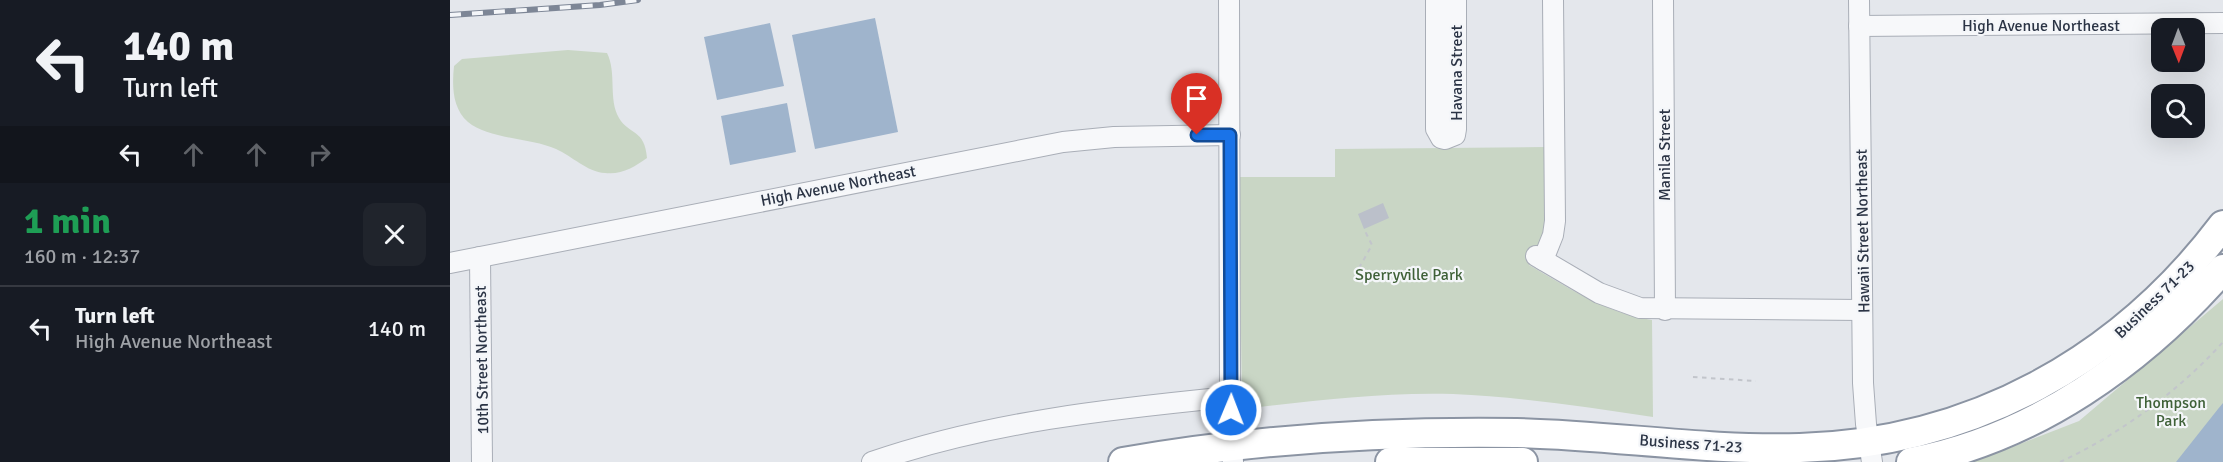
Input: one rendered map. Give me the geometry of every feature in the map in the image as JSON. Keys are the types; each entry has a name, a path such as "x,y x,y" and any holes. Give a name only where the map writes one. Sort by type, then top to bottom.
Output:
{"highway":[{"name":"Business 71-23","path":"1123,462 1232,454 1428,434 1519,433 1773,448 1834,446 1870,452 1911,434 1954,422 2010,401 2062,373 2112,339 2151,307 2202,253 2223,225"},
{"name":"Business 71-23","path":"1911,462 1970,445 2027,423 2082,394 2159,336 2223,269"},
{"path":"1390,462 1523,462"}],"street":[{"path":"1229,0 1232,454"},
{"name":"Havana Street","path":"1436,0 1436,129 1441,138 1446,139 1455,135 1456,129 1456,0"},
{"path":"1553,0 1555,221 1553,235 1540,258 1617,301 1640,308 1862,310"},
{"name":"Manila Street","path":"1663,0 1665,310"},
{"name":"Hawaii Street Northeast","path":"1859,0 1864,404 1870,452"},
{"name":"High Avenue Northeast","path":"1859,27 2223,23"},
{"name":"High Avenue Northeast","path":"450,263 1063,142 1114,137 1230,135"},
{"name":"10th Street Northeast","path":"480,257 482,462"},
{"path":"872,462 919,447 1056,416 1230,397"}],"path":[{"path":"1359,268 1372,245 1364,229"},
{"path":"2060,462 2127,423 2175,388 2223,342"},
{"path":"1693,376 1756,381"}],"green space":[{"path":"568,50 607,53 612,69 616,111 623,123 640,137 646,149 647,158 622,172 598,172 546,145 476,128 459,110 454,96 453,73 454,66 462,59"},
{"name":"Sperryville Park","path":"1545,147 1544,233 1529,265 1603,306 1652,320 1653,417 1528,400 1453,394 1373,396 1242,409 1239,177 1335,177 1335,149"},
{"name":"Thompson Park","path":"2223,299 2223,437 2200,462 1973,462 2079,421"}],"water":[{"path":"875,18 898,132 815,149 792,35"},
{"path":"770,23 784,86 717,100 704,37"},
{"path":"787,103 796,152 730,165 721,116"},
{"path":"2223,403 2223,462 2176,462 2218,409"}],"building":[{"path":"1383,203 1389,218 1364,229 1358,214"}],"railway":[{"path":"450,15 600,5 638,0"}],"route":[{"path":"1197,135 1230,135 1231,410"}]}
